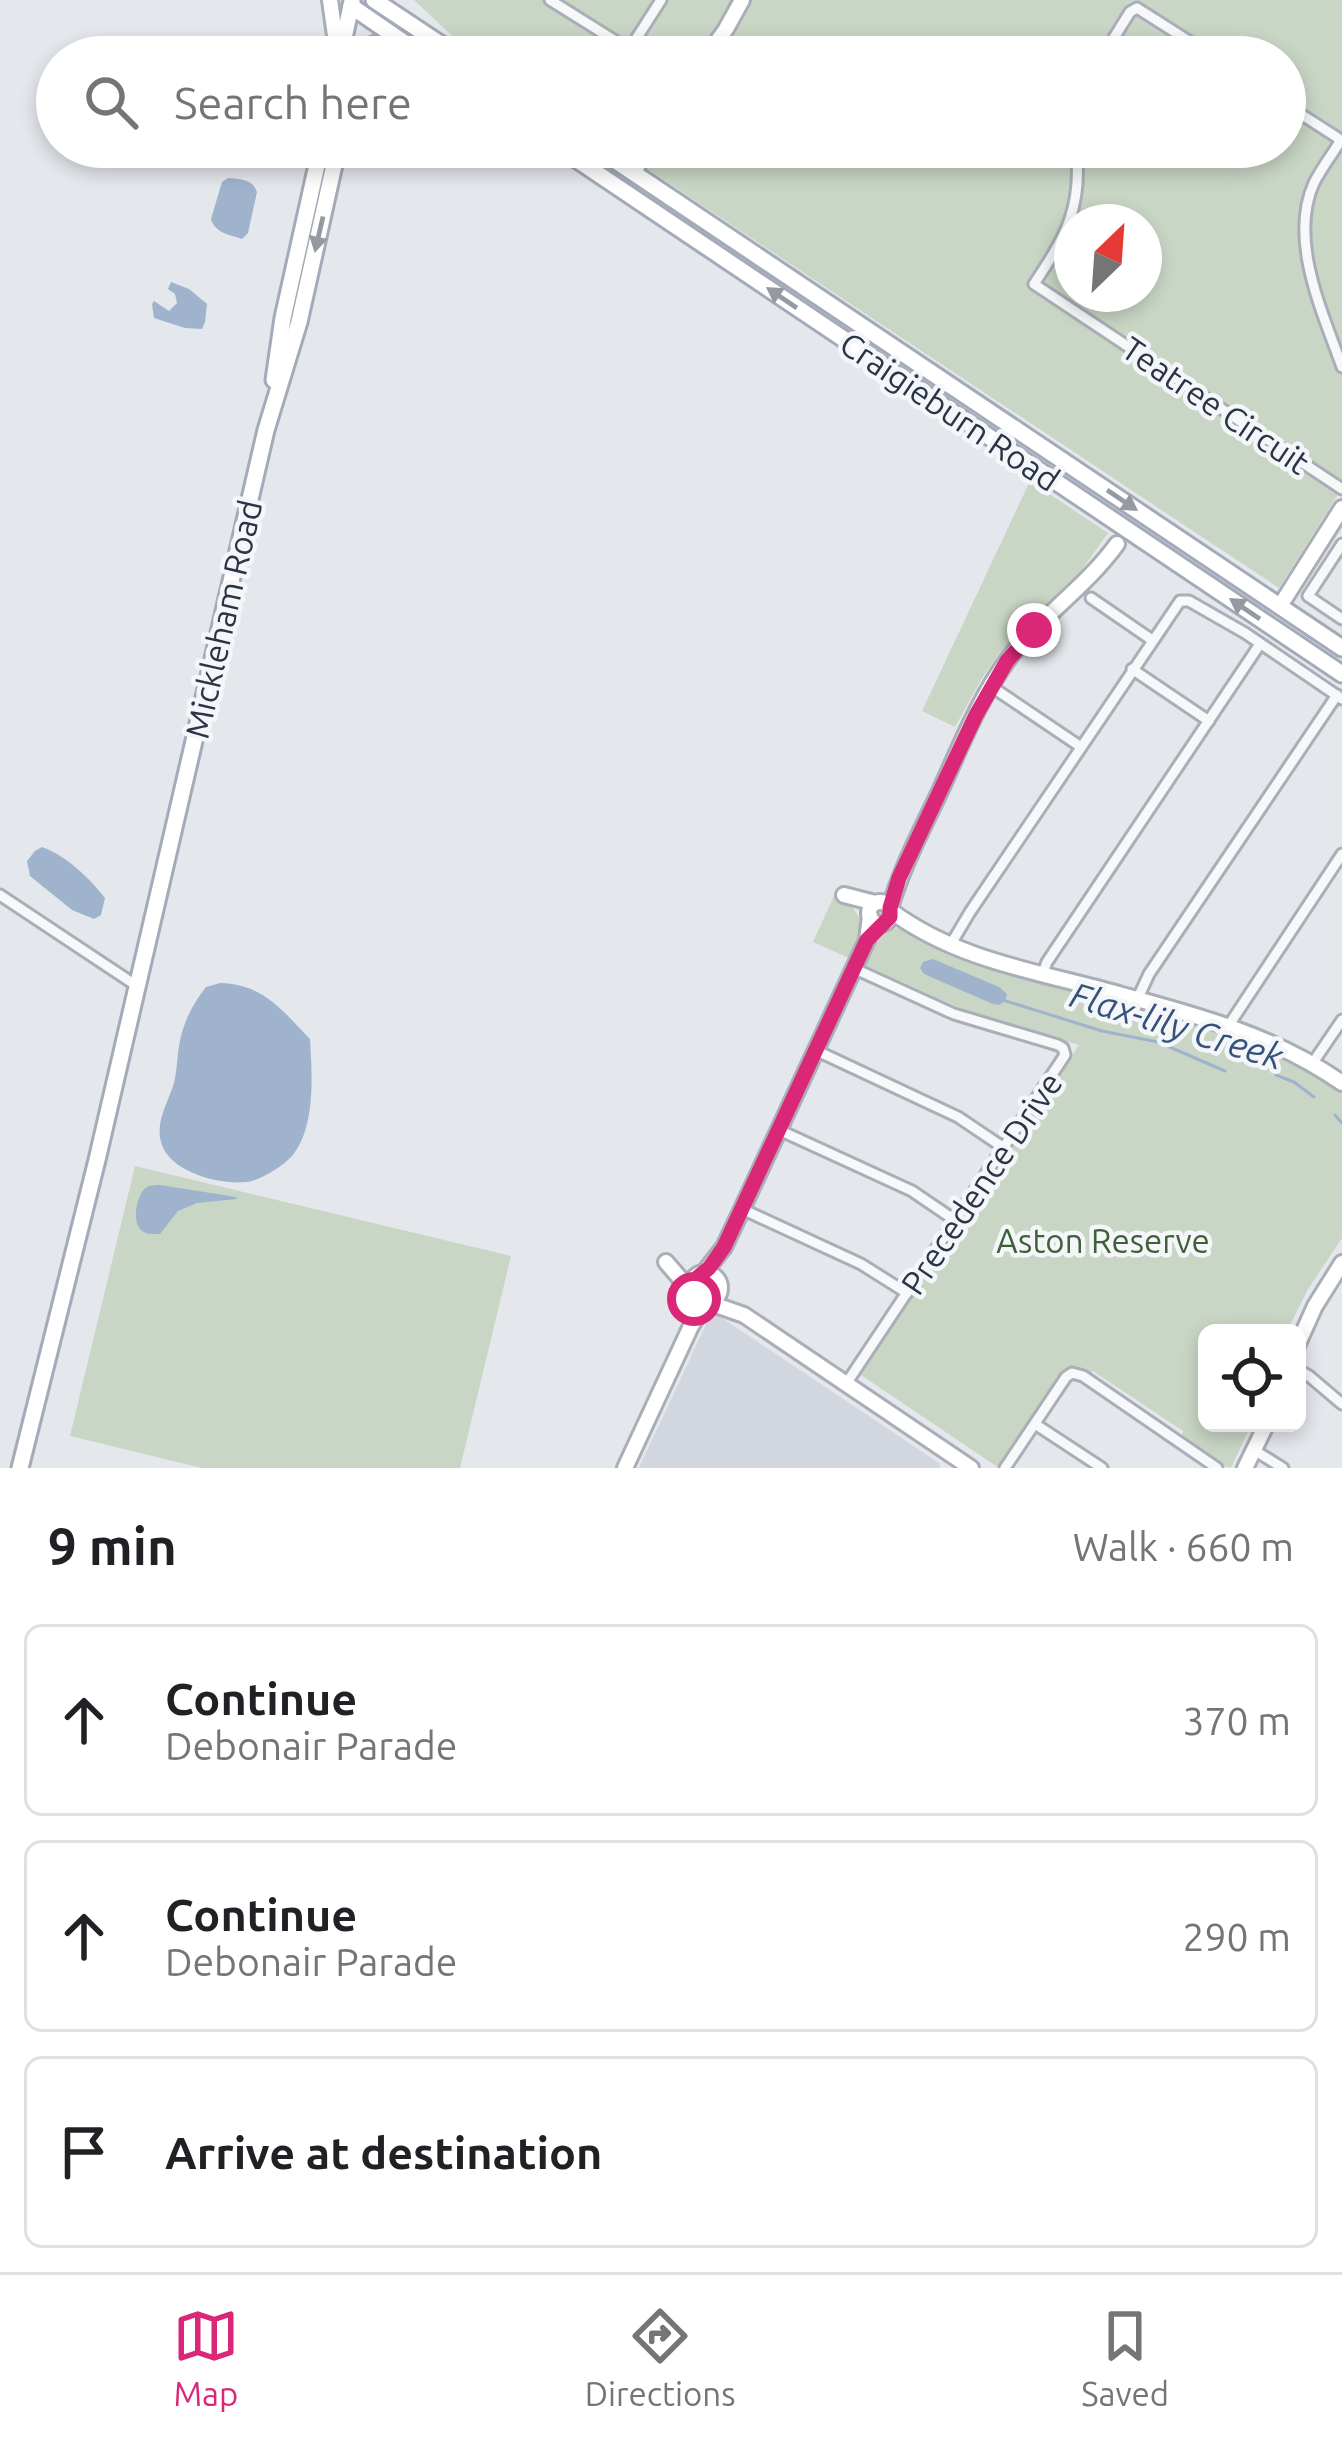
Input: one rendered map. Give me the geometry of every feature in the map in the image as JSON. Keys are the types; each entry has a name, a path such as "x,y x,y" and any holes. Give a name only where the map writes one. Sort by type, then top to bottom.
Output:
{"main road":[{"path":"364,36 373,0 391,6 432,36"},
{"path":"342,36 348,2 395,36"},
{"name":"Mickleham Road","path":"266,430 283,318 315,168"},
{"name":"Mickleham Road","path":"97,1160 172,861 179,807 266,430 299,322 333,168"},
{"name":"Craigieburn Road","path":"589,168 1342,674"},
{"name":"Craigieburn Road","path":"627,168 1342,648"},
{"name":"Mickleham Road","path":"20,1468 137,986"}],"street":[{"path":"330,0 336,36"},
{"path":"550,0 568,4 610,36"},
{"path":"638,36 661,0"},
{"path":"721,36 742,0"},
{"path":"1115,36 1137,8 1181,36"},
{"path":"1306,118 1339,142 1314,184 1306,240 1311,274 1342,367"},
{"path":"633,172 636,168"},
{"name":"Teatree Circuit","path":"1078,168 1077,199 1064,240 1034,284 1342,489"},
{"path":"1280,606 1342,508"},
{"path":"1116,522 1117,544"},
{"path":"626,1468 691,1326 700,1299 692,1282 724,1247 853,968 992,687 1022,642 1082,586 1117,544 1138,537"},
{"path":"1342,544 1309,596 1342,619"},
{"path":"1091,598 1152,640"},
{"path":"951,944 1183,599 1340,697 1149,974 1137,1000"},
{"path":"1042,977 1047,962 1260,644"},
{"path":"1132,670 1209,721"},
{"path":"992,687 1081,747"},
{"path":"1229,1025 1342,854"},
{"path":"841,893 995,962 1229,1025 1273,1043 1342,1083"},
{"path":"0,895 137,986"},
{"name":"Precedence Drive","path":"846,1384 1065,1054 1063,1048 954,1014 853,968"},
{"path":"1312,1064 1342,1020"},
{"path":"815,1050 958,1117 1004,1148"},
{"path":"779,1130 912,1191 956,1221"},
{"path":"742,1209 861,1264 907,1293"},
{"path":"700,1299 717,1298 724,1247"},
{"path":"744,1315 700,1299 666,1262 677,1269 712,1275 728,1301 744,1315 962,1465"},
{"path":"1306,1327 1342,1263"},
{"path":"1005,1468 1072,1372 1217,1468"},
{"path":"1306,1374 1342,1404"},
{"path":"1035,1424 1102,1468"},
{"path":"1245,1468 1263,1432"},
{"path":"1255,1450 1282,1468"}],"shaded area":[{"path":"716,1314 940,1468 639,1468 709,1318"}],"green space":[{"path":"414,0 1342,0 1342,488 1279,588 646,168 1306,168 1306,36 452,36"},
{"path":"1030,481 1108,533 1080,572 998,655 955,727 922,711"},
{"path":"834,896 853,908 863,923 849,958 813,942"},
{"name":"Aston Reserve","path":"893,928 990,967 1222,1028 1342,1088 1342,1238 1290,1324 1198,1324 1198,1432 1248,1432 1231,1468 1205,1455 1181,1437 1183,1431 1093,1371 1089,1375 1069,1366 999,1468 861,1375 1079,1045 971,1013 864,965 872,944"},
{"path":"135,1166 511,1256 460,1468 202,1468 70,1436"}],"water":[{"path":"228,178 249,182 257,192 248,233 242,239 219,230 211,219 222,182"},
{"path":"171,282 207,304 202,329 154,318 154,301 169,311 177,303 168,289"},
{"path":"42,847 69,862 99,890 105,898 101,915 94,919 72,910 30,876 27,861"},
{"path":"933,959 999,987 1007,994 1005,1001 993,1004 924,974 923,962"},
{"path":"220,983 260,994 310,1039 311,1100 300,1144 284,1164 252,1181 215,1180 188,1171 168,1155 160,1137 186,1022 206,987"},
{"path":"160,1185 237,1199 197,1203 178,1211 160,1234 148,1233 138,1226 137,1206 145,1189"}],"waterway":[{"name":"Flax-lily Creek","path":"1006,1001 1102,1031 1158,1042 1225,1071"},
{"name":"Flax-lily Creek","path":"1276,1075 1314,1097"},
{"name":"Flax-lily Creek","path":"1335,1115 1342,1123"}],"route":[{"path":"694,1299 692,1282 724,1247 867,940 890,917 899,878 976,715 1007,661 1034,630"}]}
